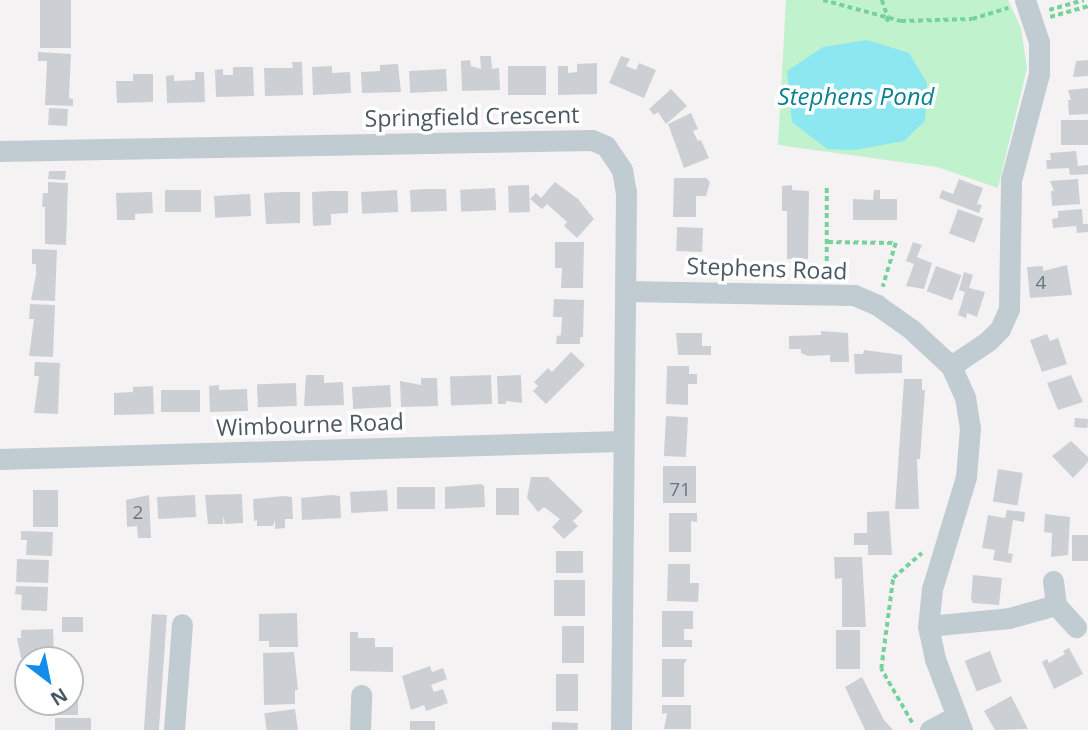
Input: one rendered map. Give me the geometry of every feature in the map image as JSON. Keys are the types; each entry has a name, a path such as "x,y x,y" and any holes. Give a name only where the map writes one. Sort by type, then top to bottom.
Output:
{"street":[{"path":"951,366 988,341 1000,329 1009,309 1011,180 1039,74 1039,42 1030,10"},
{"name":"Springfield Crescent","path":"0,151 592,139 606,146 622,170 626,192 621,441 621,730"},
{"name":"Stephens Road","path":"625,291 854,295 877,305 931,345 951,366 965,397 970,428 966,477 947,531 932,589 928,626 935,659 959,723 930,730"},
{"name":"Wimbourne Road","path":"0,459 621,441"},
{"path":"1053,581 1056,605 1076,627"},
{"path":"928,626 1009,618 1056,605"},
{"path":"174,730 182,624"},
{"path":"361,695 367,724"}],"path":[{"path":"823,0 901,21 972,19 1084,0"},
{"path":"882,0 888,17 887,24"},
{"path":"1030,10 1088,6"},
{"path":"827,188 827,293"},
{"path":"828,242 896,243 877,305"},
{"path":"916,730 881,669 894,578 947,531"}],"green space":[{"path":"786,0 1008,0 1021,28 1027,68 998,188 937,167 778,145"}],"water":[{"name":"Stephens Pond","path":"867,40 909,53 927,83 925,121 904,141 855,150 827,149 792,122 787,71 823,47"}],"building":[{"path":"40,0 71,0 71,48 40,48"},
{"path":"38,52 71,54 69,98 73,99 73,106 45,105 47,61 38,61"},
{"path":"480,56 491,56 492,69 499,68 500,90 462,91 461,61 470,60 471,66 481,69"},
{"path":"621,56 630,59 626,66 636,70 639,63 656,70 644,98 609,83"},
{"path":"1088,60 1088,76 1073,77 1076,61"},
{"path":"292,62 302,62 303,95 265,96 264,68 293,68"},
{"path":"597,63 597,94 558,95 558,66 568,66 568,73 577,72 577,64"},
{"path":"398,64 401,92 362,93 361,72 380,71 380,65"},
{"path":"332,66 332,73 350,72 351,93 313,95 312,67"},
{"path":"508,66 546,66 546,95 508,95"},
{"path":"233,67 253,67 254,96 216,97 215,70 223,69 223,75 233,75"},
{"path":"446,69 447,91 410,93 409,71"},
{"path":"195,72 204,72 205,102 167,103 166,76 174,75 174,81 195,80"},
{"path":"133,74 153,74 153,102 117,103 116,81 133,81"},
{"path":"1088,88 1088,114 1069,115 1068,100 1071,100 1068,90"},
{"path":"671,89 687,106 666,124 658,112 654,115 649,109"},
{"path":"49,108 68,109 67,126 48,125"},
{"path":"691,113 698,129 693,131 698,141 701,140 709,158 684,168 668,124"},
{"path":"1061,120 1088,120 1088,145 1061,145"},
{"path":"1076,151 1078,166 1088,165 1088,174 1070,175 1069,168 1047,169 1046,160 1051,160 1050,153"},
{"path":"49,171 66,171 65,180 48,179"},
{"path":"674,178 706,178 710,182 706,196 696,196 696,217 673,217"},
{"path":"959,179 983,188 977,204 982,205 979,213 939,198 942,190 953,194"},
{"path":"1078,179 1080,204 1052,206 1051,191 1054,191 1050,181"},
{"path":"48,182 68,183 66,245 45,244 45,207 42,207 43,193 48,193"},
{"path":"555,182 578,199 594,219 577,238 564,226 567,222 547,204 542,209 530,199 536,193 541,198"},
{"path":"529,185 530,212 509,213 508,186"},
{"path":"792,185 792,190 809,191 808,259 787,259 787,211 782,211 782,186"},
{"path":"495,188 496,210 461,212 460,190"},
{"path":"446,189 447,211 411,212 410,190"},
{"path":"165,190 201,190 201,212 165,212"},
{"path":"397,190 398,212 362,214 361,192"},
{"path":"874,190 880,190 880,199 897,199 897,220 853,220 853,199 873,200"},
{"path":"348,191 348,213 331,214 331,225 313,226 312,192"},
{"path":"152,192 153,213 135,214 135,220 117,220 116,193"},
{"path":"300,192 300,223 266,224 264,193"},
{"path":"250,194 251,216 215,218 214,196"},
{"path":"958,209 983,218 974,243 949,233"},
{"path":"1082,209 1083,224 1088,224 1088,232 1077,233 1076,226 1053,228 1052,219 1058,218 1058,211"},
{"path":"677,227 703,228 702,252 676,251"},
{"path":"555,242 584,242 583,288 561,288 562,268 555,268"},
{"path":"913,242 922,245 917,257 932,263 924,289 906,286 914,264 906,261"},
{"path":"32,249 57,250 55,301 31,300 36,275 36,264 32,264"},
{"path":"1067,265 1072,295 1030,298 1027,267 1043,266 1043,271"},
{"path":"936,266 961,275 952,301 927,291"},
{"path":"964,272 973,275 969,288 985,292 977,317 967,313 966,318 958,315 965,292 959,290"},
{"path":"554,299 584,300 583,337 580,337 580,344 556,344 557,336 561,335 562,317 553,317"},
{"path":"30,304 55,305 53,357 29,356 34,319 29,319"},
{"path":"821,331 848,333 849,362 830,362 830,355 808,356 801,353 801,349 789,349 789,336 821,335"},
{"path":"676,333 702,333 702,346 711,346 711,355 678,355"},
{"path":"1047,334 1050,341 1058,338 1067,364 1042,372 1030,340"},
{"path":"864,350 902,355 902,373 855,374 854,354 863,354"},
{"path":"571,352 585,365 546,404 533,391 538,386 534,382 548,368 552,372"},
{"path":"35,362 60,363 58,414 34,413 39,376 34,376"},
{"path":"667,366 689,366 689,374 697,374 697,384 688,384 688,405 666,404"},
{"path":"306,375 324,375 324,383 343,382 344,405 304,406"},
{"path":"491,375 492,404 451,405 450,376"},
{"path":"521,375 522,403 506,401 506,404 498,404 497,376"},
{"path":"1071,375 1083,402 1058,410 1047,383"},
{"path":"421,378 437,378 438,406 401,407 400,381 421,385"},
{"path":"904,379 922,379 922,390 925,390 920,459 917,459 919,509 895,509"},
{"path":"296,383 297,406 258,407 257,384"},
{"path":"219,385 219,390 247,389 248,411 210,412 209,386"},
{"path":"390,385 391,407 353,409 352,387"},
{"path":"153,386 154,414 114,415 114,393 133,392 133,387"},
{"path":"161,390 200,390 200,412 161,412"},
{"path":"666,416 688,417 686,457 664,456"},
{"path":"1075,418 1088,419 1087,428 1074,427"},
{"path":"1071,441 1088,457 1088,462 1073,478 1052,456"},
{"path":"663,466 696,466 696,503 663,503"},
{"path":"998,469 1023,473 1018,506 993,502"},
{"path":"531,477 548,477 583,511 573,521 578,526 564,539 552,527 560,519 544,507 538,512 527,498"},
{"path":"484,486 485,507 445,509 445,487"},
{"path":"397,487 435,487 435,509 397,509"},
{"path":"496,488 519,488 519,515 496,515"},
{"path":"33,490 58,490 58,527 33,527"},
{"path":"387,490 388,511 351,513 350,492"},
{"path":"242,494 243,523 225,524 223,516 223,524 208,524 205,495"},
{"path":"149,495 151,538 138,538 137,526 127,527 126,500"},
{"path":"195,495 196,517 158,519 157,497"},
{"path":"340,496 341,518 302,520 301,498"},
{"path":"292,497 293,519 285,519 285,528 275,529 275,520 273,526 257,526 257,520 254,521 253,499"},
{"path":"1007,510 1025,512 1024,522 1013,520 1008,553 1013,554 1011,563 993,560 995,550 982,548 988,515 1005,518"},
{"path":"889,511 892,555 868,555 868,545 854,545 854,533 867,533 867,512"},
{"path":"669,513 697,513 697,522 691,521 691,552 669,552"},
{"path":"1045,514 1070,517 1068,555 1051,557 1052,533 1044,532"},
{"path":"21,531 53,532 52,556 26,555 27,540 21,540"},
{"path":"1072,535 1088,535 1088,561 1072,561"},
{"path":"556,551 583,551 583,573 556,573"},
{"path":"834,557 862,557 866,627 842,627 842,578 835,579"},
{"path":"17,559 49,560 48,583 16,582"},
{"path":"668,564 690,564 690,583 699,583 698,602 667,601"},
{"path":"973,575 1002,578 999,605 973,603"},
{"path":"554,580 585,580 585,616 554,616"},
{"path":"16,586 48,587 47,611 21,610 22,595 15,594"},
{"path":"662,611 693,611 693,629 684,629 684,640 692,640 692,647 662,647"},
{"path":"297,613 298,647 269,647 269,641 259,641 259,614"},
{"path":"152,614 167,615 159,730 144,730"},
{"path":"62,617 83,617 83,632 62,632"},
{"path":"562,626 584,626 584,663 562,663"},
{"path":"53,629 54,646 19,646 17,638 21,638 21,630"},
{"path":"836,630 860,630 860,669 836,669"},
{"path":"350,632 358,632 358,638 375,638 375,647 393,647 393,672 350,671"},
{"path":"1069,648 1083,674 1054,689 1042,662 1047,659 1049,663 1065,654 1063,651"},
{"path":"990,651 1002,682 977,691 965,661"},
{"path":"294,652 298,690 295,690 295,704 264,705 263,653"},
{"path":"662,659 687,659 684,664 684,697 662,697"},
{"path":"430,666 432,672 443,668 447,679 431,685 434,692 443,689 448,703 426,711 424,705 411,710 402,676"},
{"path":"556,674 578,674 578,711 556,711"},
{"path":"862,677 884,720 893,730 865,730 845,687"},
{"path":"1011,696 1028,729 995,730 984,711"},
{"path":"662,705 691,705 691,729 664,729 667,713 662,714"},
{"path":"295,709 298,730 267,730 264,713"},
{"path":"55,718 91,718 91,730 55,730"},
{"path":"410,721 435,721 435,730 410,730"},
{"path":"552,722 578,723 578,730 552,730"}]}
